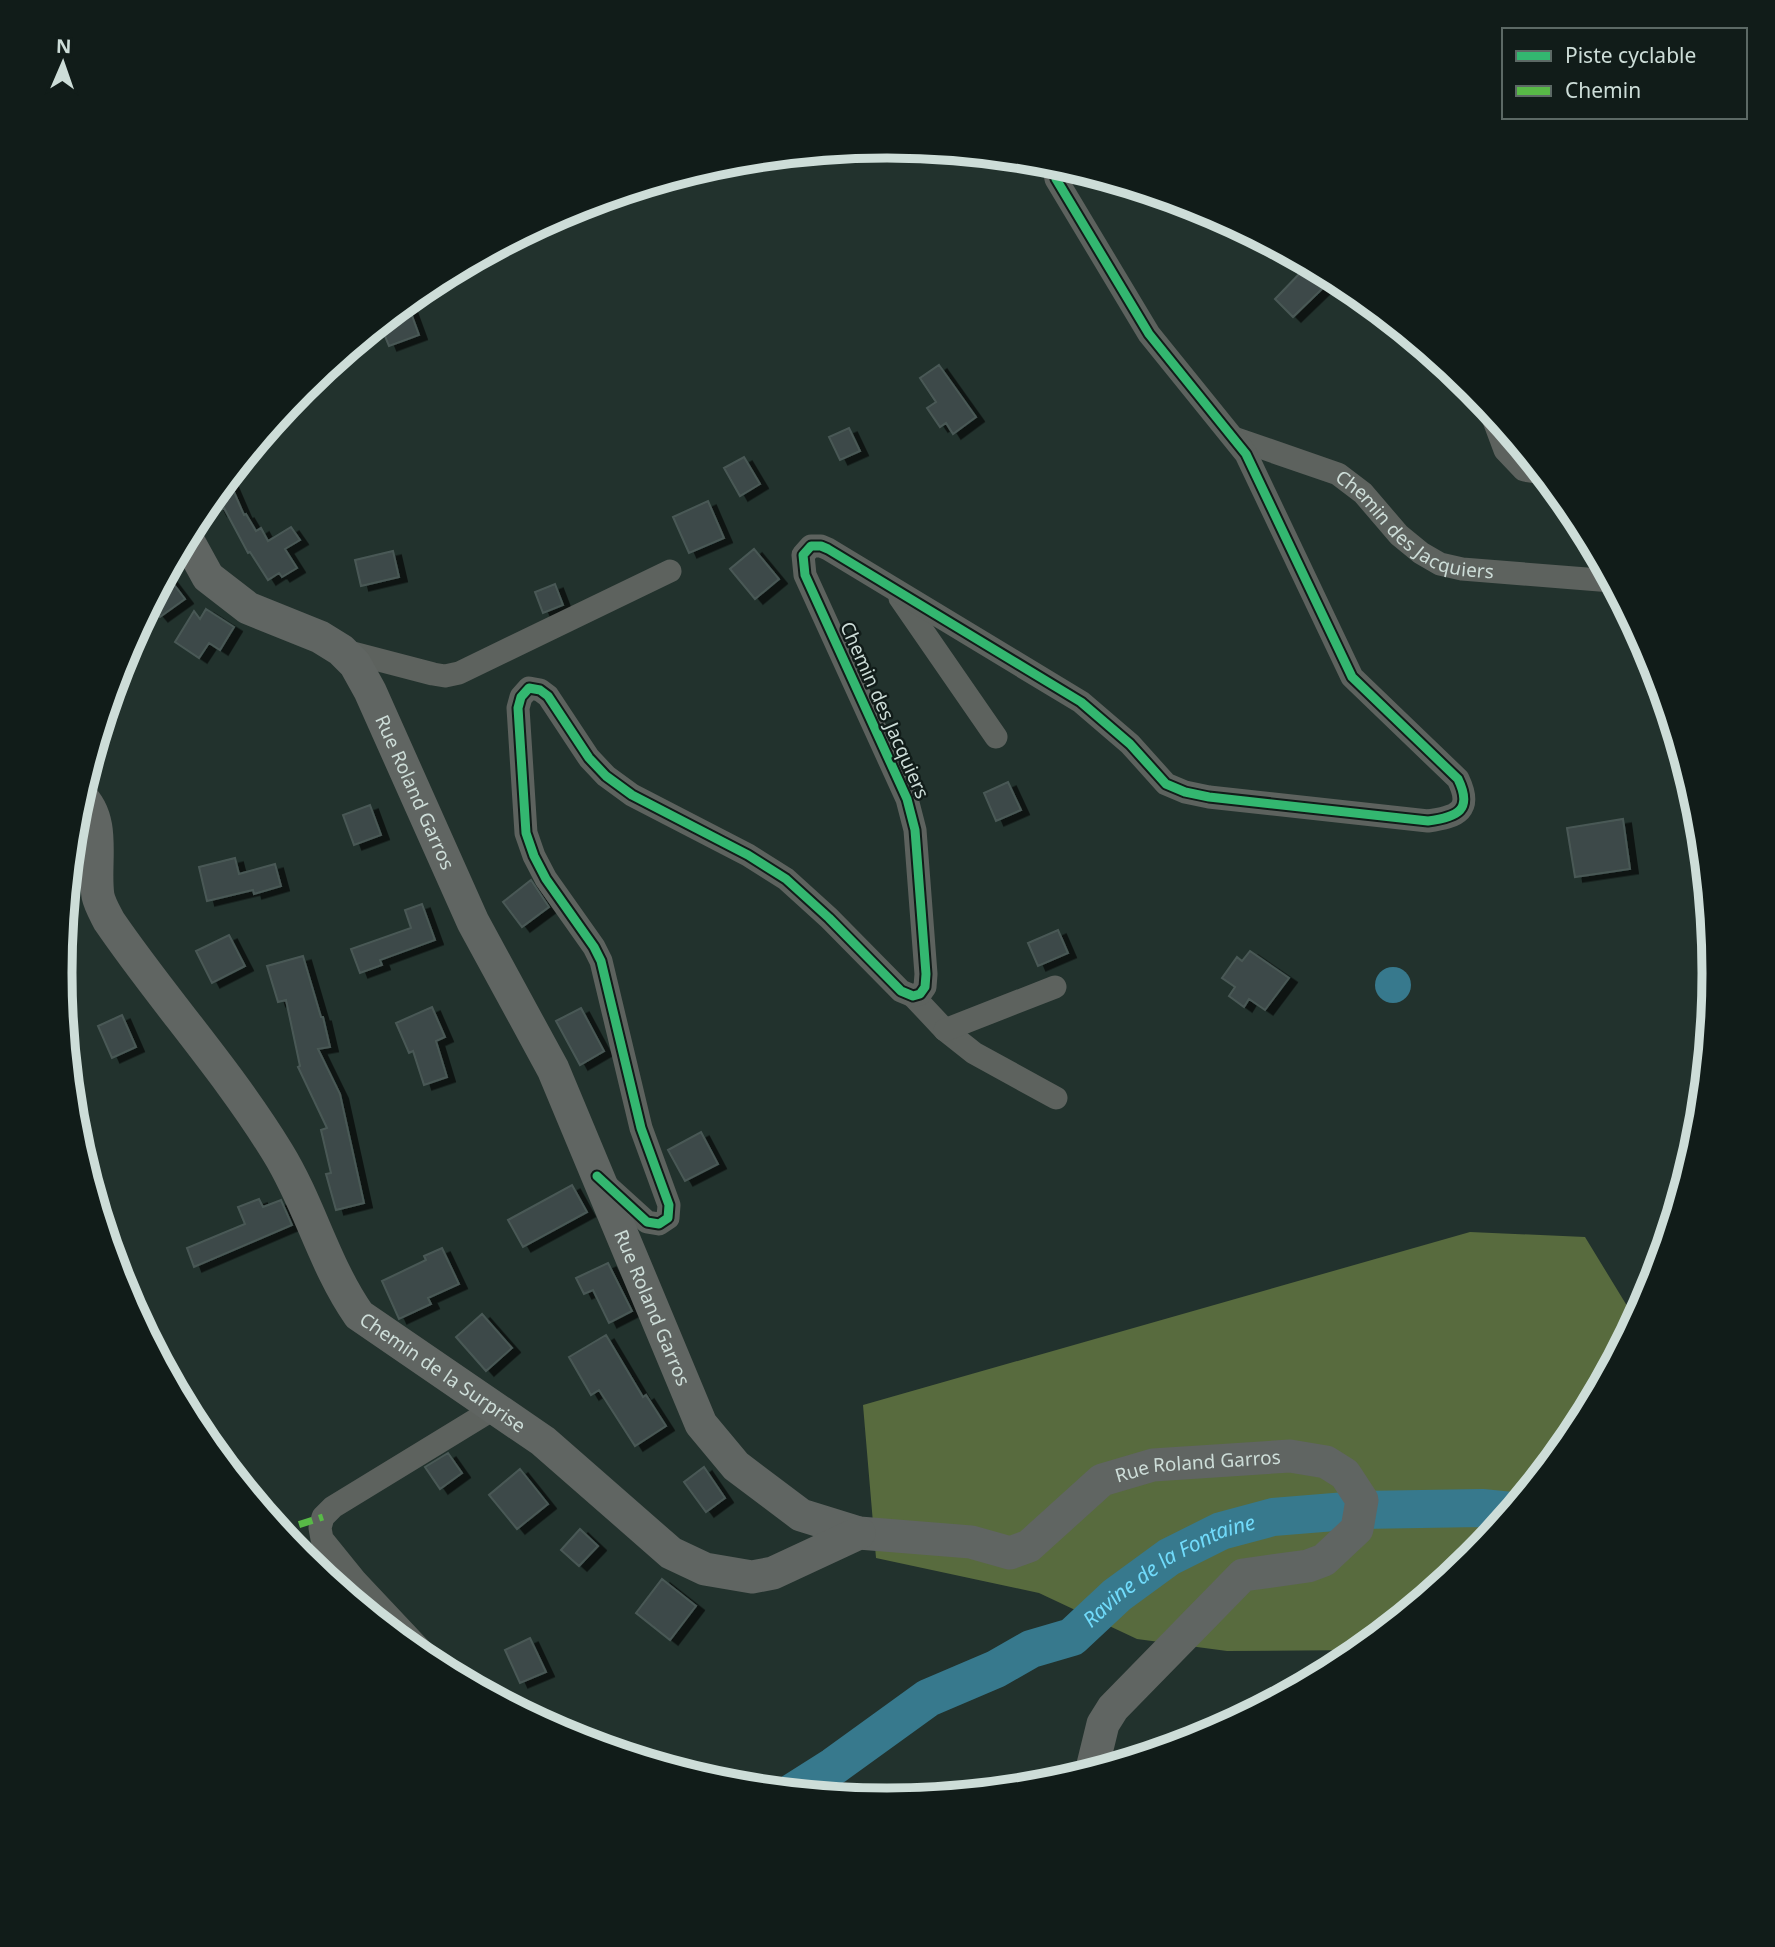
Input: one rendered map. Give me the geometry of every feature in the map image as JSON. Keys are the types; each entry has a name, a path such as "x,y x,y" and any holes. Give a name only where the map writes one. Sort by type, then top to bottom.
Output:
{"main road":[{"name":"Rue Roland Garros","path":"192,548 208,577 248,608 320,637 341,650 355,664 370,691 473,922 554,1069 701,1424 736,1466 801,1515 859,1533 971,1542 1010,1553 1029,1546 1102,1480 1153,1465 1290,1456 1326,1462 1345,1474 1362,1500 1357,1529 1324,1560 1307,1566 1243,1575 1113,1708 1102,1724 1093,1762"},
{"name":"Chemin de la Surprise","path":"89,806 94,819 99,900 108,921 256,1118 300,1191 344,1294 359,1315 543,1441 671,1553 705,1569 752,1577 773,1573 859,1533"}],"street":[{"path":"1055,175 1149,334 1234,438"},
{"path":"1500,435 1506,450 1524,470 1530,471"},
{"name":"Chemin des Jacquiers","path":"1234,438 1338,474 1363,493 1399,535 1440,564 1462,569 1602,580"},
{"name":"Chemin des Jacquiers","path":"913,996 920,994 925,987 926,974 915,830 899,777 805,575 803,555 811,546 821,546 1081,702 1130,744 1166,783 1185,792 1209,797 1428,821 1450,818 1458,813 1464,804 1464,791 1458,779 1352,677 1255,471 1234,438"},
{"path":"341,650 433,674 445,676 458,673 670,571"},
{"path":"895,590 996,737"},
{"path":"597,1176 647,1222 659,1224 668,1218 669,1205 641,1128 601,961 546,879 526,833 518,708 521,696 529,688 540,690 548,696 589,758 606,776 632,795 748,855 786,879 821,910 901,991 913,996 945,1030 974,1053 1056,1098"},
{"path":"945,1030 1055,987"},
{"path":"399,1627 356,1581 322,1539 320,1528 323,1517 333,1507 495,1408"}],"green space":[{"path":"1470,1232 1585,1237 1630,1310 1594,1381 1566,1427 1501,1511 1425,1587 1344,1650 1227,1651 1137,1639 1039,1593 876,1558 863,1405"}],"water":[{"path":"1393,967 1405,973 1411,985 1405,997 1393,1003 1381,997 1375,985 1381,973"}],"building":[{"path":"1302,271 1322,289 1293,317 1275,299"},
{"path":"411,312 419,335 389,346 383,332"},
{"path":"939,365 976,417 953,434 946,423 940,427 927,408 936,402 920,378"},
{"path":"849,428 860,451 840,460 829,437"},
{"path":"744,457 760,484 740,496 724,468"},
{"path":"232,488 244,515 246,514 256,531 261,528 268,541 291,527 300,540 285,549 297,568 282,577 279,573 268,580 250,552 248,553 224,508 219,511 218,508"},
{"path":"708,501 724,538 689,553 673,517"},
{"path":"754,549 779,579 755,599 730,569"},
{"path":"393,551 399,577 361,586 355,560"},
{"path":"172,582 185,599 160,617 156,613"},
{"path":"555,584 563,605 543,613 535,592"},
{"path":"206,609 234,627 220,650 209,643 199,658 175,642 194,611 200,619"},
{"path":"1008,782 1021,810 996,821 984,793"},
{"path":"370,805 381,835 354,845 343,815"},
{"path":"1623,819 1630,869 1575,877 1567,828"},
{"path":"235,858 239,874 275,864 281,886 254,894 253,890 207,901 199,867"},
{"path":"531,880 549,907 522,927 503,902"},
{"path":"422,904 435,940 380,960 382,965 360,973 351,949 411,928 405,910"},
{"path":"1058,930 1068,953 1038,966 1028,943"},
{"path":"229,935 245,966 212,983 196,951"},
{"path":"1250,951 1289,978 1265,1010 1249,999 1244,1007 1229,996 1235,987 1222,978 1237,957 1242,961"},
{"path":"303,956 330,1047 318,1049 340,1094 364,1203 336,1210 326,1174 331,1173 321,1130 327,1128 298,1067 300,1066 286,1000 278,1002 267,966"},
{"path":"432,1007 445,1037 436,1041 447,1077 424,1085 413,1051 409,1053 396,1023"},
{"path":"581,1008 604,1051 580,1065 556,1021"},
{"path":"122,1015 136,1047 112,1058 98,1026"},
{"path":"701,1132 718,1164 685,1181 668,1150"},
{"path":"572,1185 587,1212 523,1247 508,1220"},
{"path":"259,1199 263,1207 281,1200 292,1225 194,1267 187,1248 245,1224 238,1207"},
{"path":"442,1248 459,1284 428,1298 431,1304 399,1319 382,1281 426,1260 424,1256"},
{"path":"608,1263 632,1311 609,1323 593,1290 584,1294 576,1278"},
{"path":"482,1314 512,1348 486,1371 456,1337"},
{"path":"606,1335 643,1397 646,1395 666,1426 635,1446 599,1390 591,1395 569,1357"},
{"path":"448,1453 462,1473 440,1489 425,1467"},
{"path":"704,1467 725,1498 706,1512 684,1482"},
{"path":"520,1469 548,1504 517,1529 489,1495"},
{"path":"580,1529 598,1546 579,1566 561,1550"},
{"path":"662,1579 696,1606 670,1640 636,1613"},
{"path":"530,1638 546,1672 520,1683 505,1650"}],"waterway":[{"name":"Ravine de la Fontaine","path":"805,1785 928,1698 996,1669 1031,1649 1072,1637 1117,1595 1169,1557 1221,1531 1273,1517 1359,1510 1502,1510"}],"marked path":[{"path":"290,1528 323,1517"}],"cycle path":[{"path":"597,1176 647,1222 659,1224 668,1218 669,1205 641,1128 601,961 546,879 526,833 518,708 521,697 529,688 540,690 548,696 589,758 606,776 632,795 748,855 786,879 901,991 913,996 920,994 925,987 915,830 907,799 805,575 803,555 811,546 828,549 1081,702 1130,744 1166,784 1185,792 1209,797 1428,821 1455,814 1463,805 1464,798 1458,779 1352,677 1246,454 1149,334 1055,175"}]}
